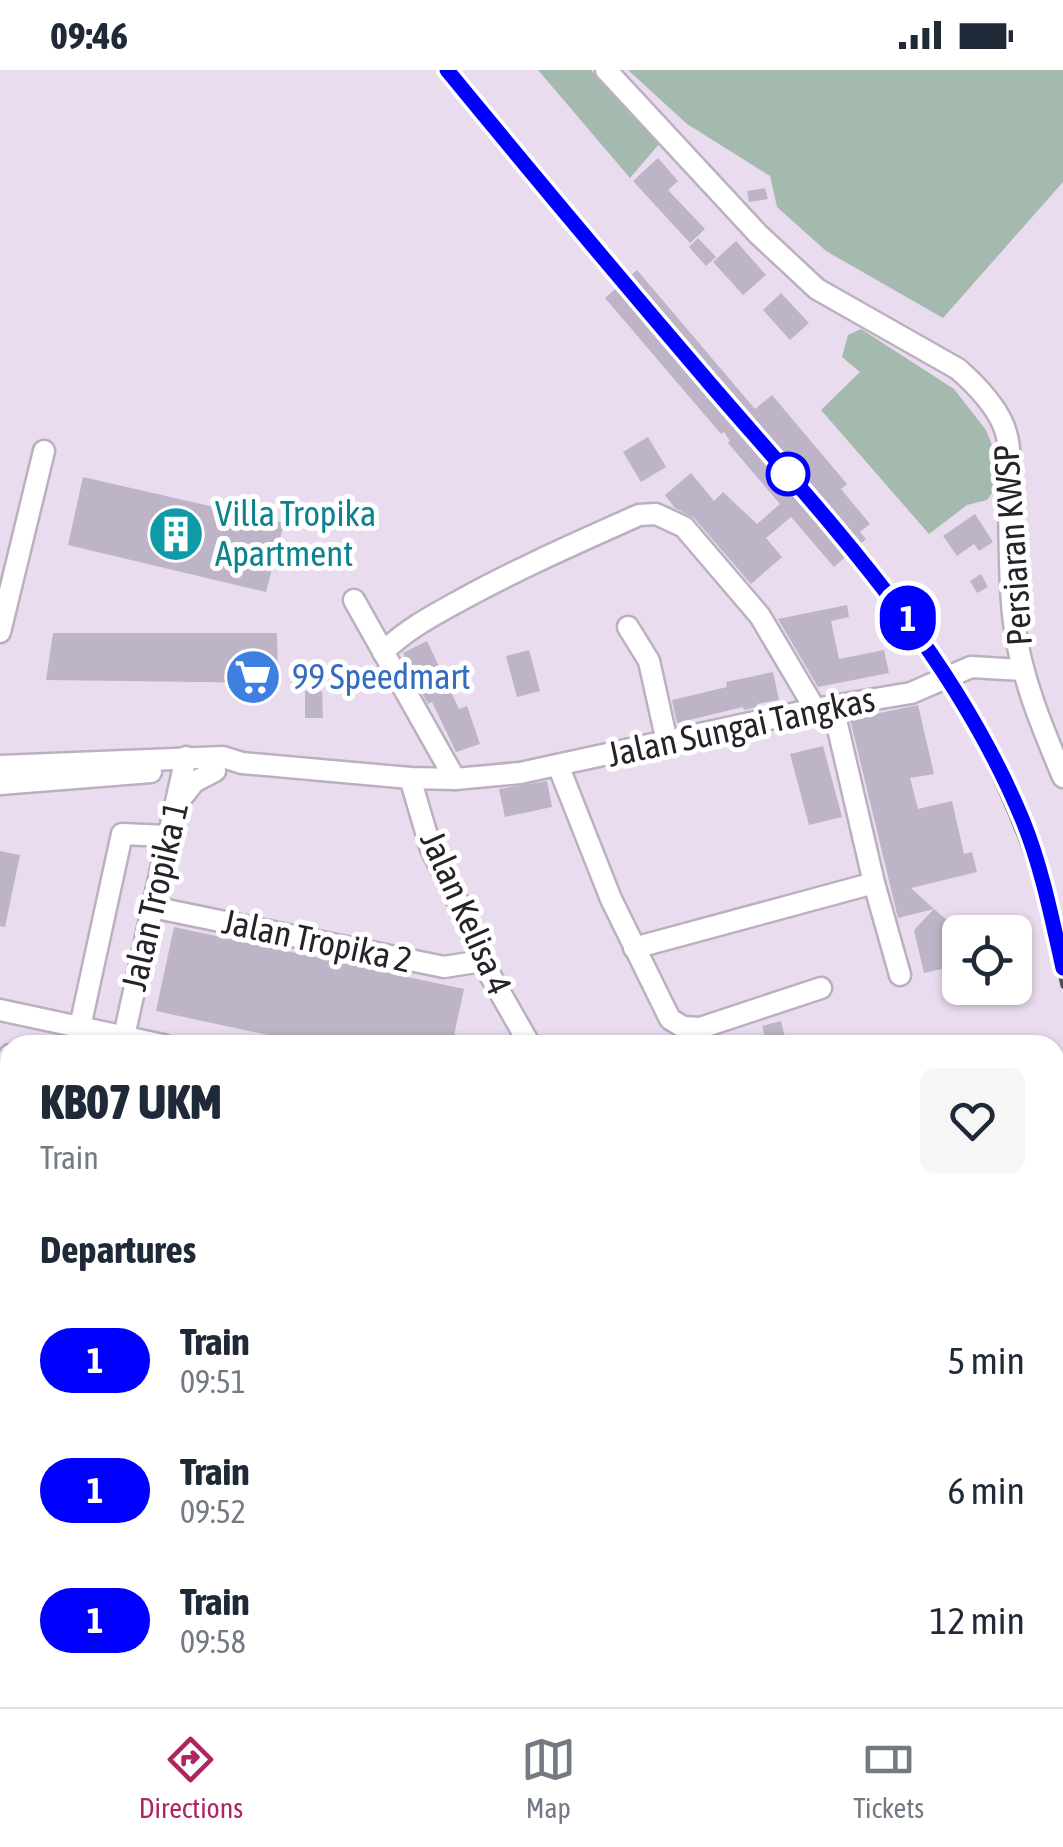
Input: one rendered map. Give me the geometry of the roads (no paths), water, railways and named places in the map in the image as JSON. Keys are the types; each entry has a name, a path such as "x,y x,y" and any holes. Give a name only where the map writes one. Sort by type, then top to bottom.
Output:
{"street":[{"name":"Persiaran KWSP","path":"606,70 758,234 817,288 936,354 976,384 986,398 1002,423 1008,448 1010,563 1022,670 1063,777"},
{"path":"0,632 44,451"},
{"path":"383,652 402,633 494,581 639,515 656,514 684,527 749,603 824,708 900,975"},
{"path":"354,600 449,779"},
{"path":"628,627 648,661 667,742"},
{"name":"Jalan Sungai Tangkas","path":"185,763 223,757 242,763 410,778 520,774 922,690 953,672 971,667 1022,670"},
{"path":"0,766 185,763 214,771"},
{"path":"0,784 138,773 185,763"},
{"name":"Jalan Tropika 1","path":"120,1035 185,763"},
{"path":"80,1027 122,834 171,821 194,782 242,763"},
{"path":"558,765 634,948 670,1019 683,1028 700,1028 821,988"},
{"path":"138,773 161,794 171,821"},
{"name":"Jalan Kelisa 4","path":"410,778 432,849 482,961 524,1035"},
{"path":"634,948 874,882"},
{"name":"Jalan Tropika 2","path":"152,907 444,967 482,961"},
{"path":"0,1010 106,1035"}],"railway":[{"path":"440,70 687,367 844,546 923,651 999,788 1037,885 1063,986"}],"train":[{"name":"1","path":"447,70 605,261 844,538 934,654 979,731 1023,823 1063,968"}],"place":[{"name":"Villa Tropika Apartment","path":"176,534"},
{"name":"99 Speedmart","path":"253,677"}]}
